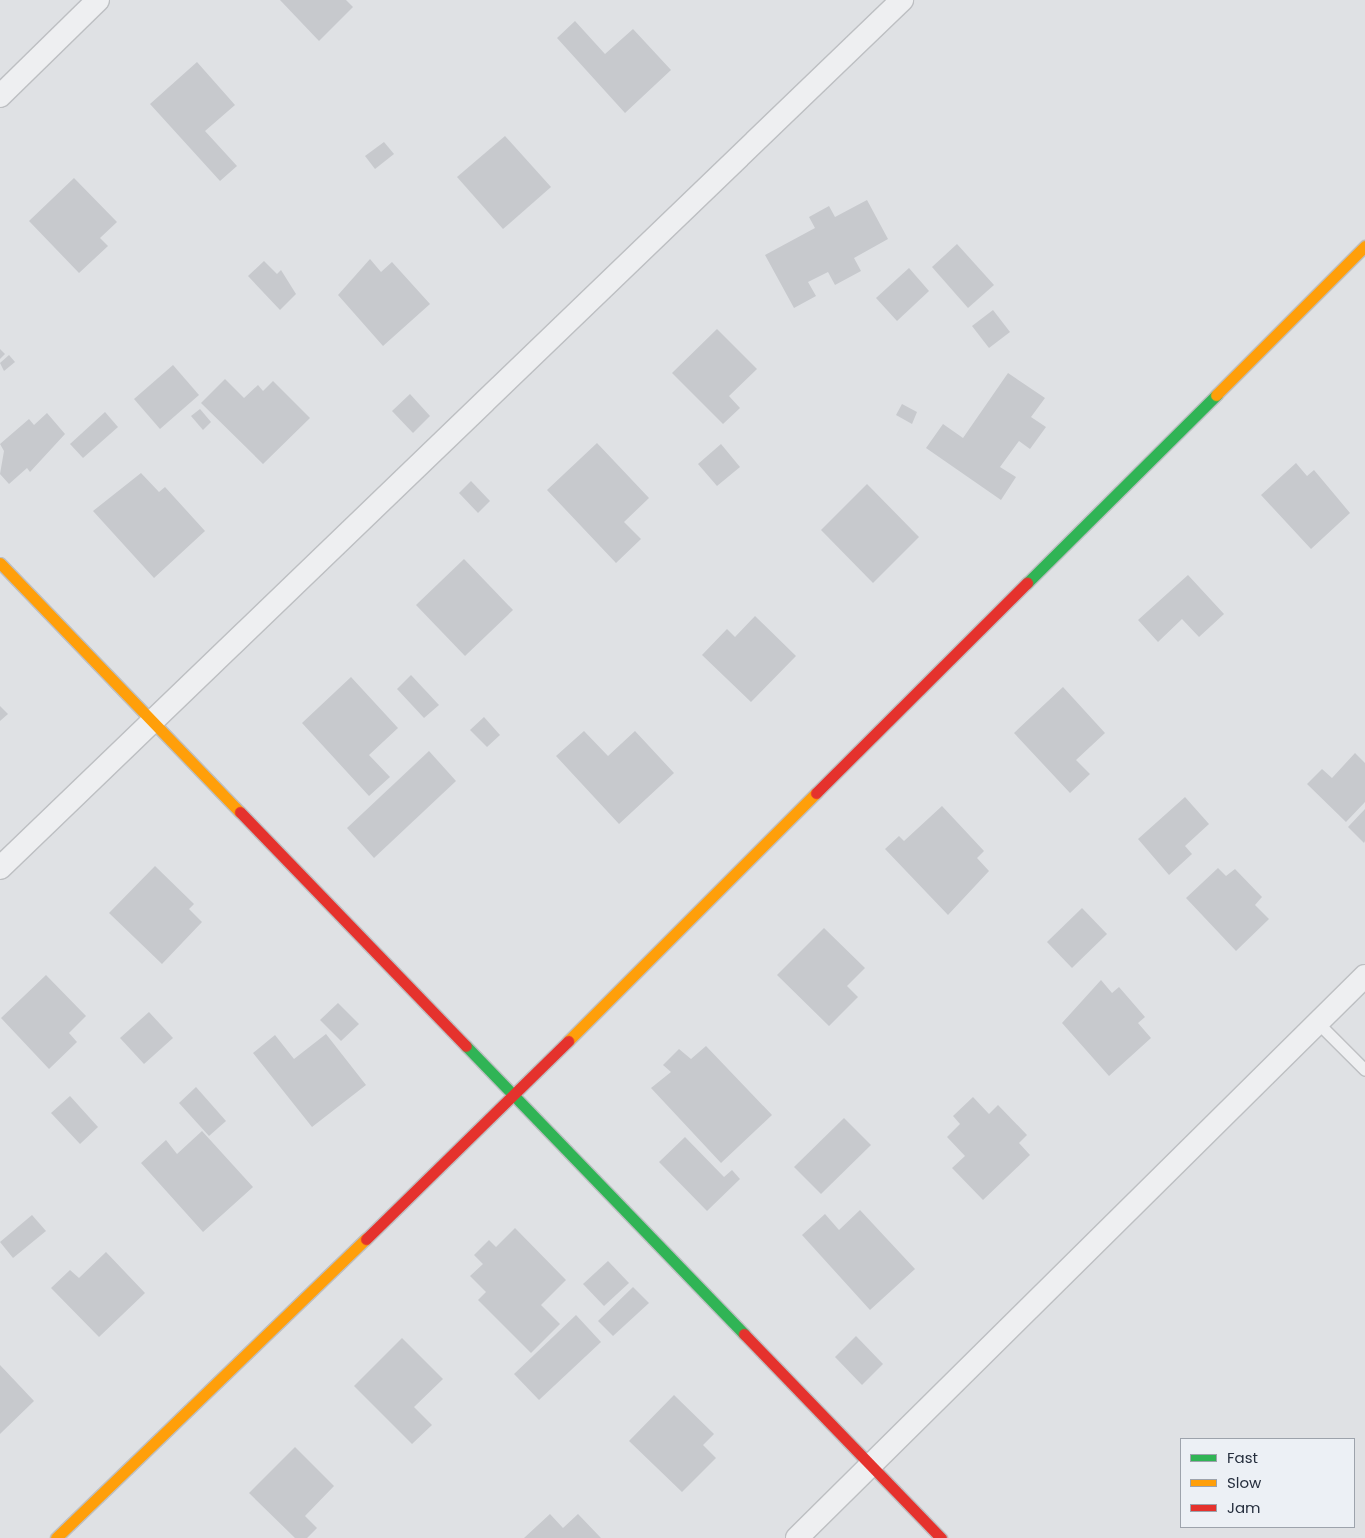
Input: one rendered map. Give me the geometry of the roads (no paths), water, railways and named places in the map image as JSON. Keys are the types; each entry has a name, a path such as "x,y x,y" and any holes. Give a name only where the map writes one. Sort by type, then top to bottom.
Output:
{"street":[{"path":"0,96 98,0"},
{"path":"0,868 152,718 902,0"},
{"path":"56,1538 515,1094 1365,246"},
{"path":"0,563 515,1094 941,1538"},
{"path":"796,1538 1365,976"}],"lane":[{"path":"1318,1023 1365,1070"}]}
